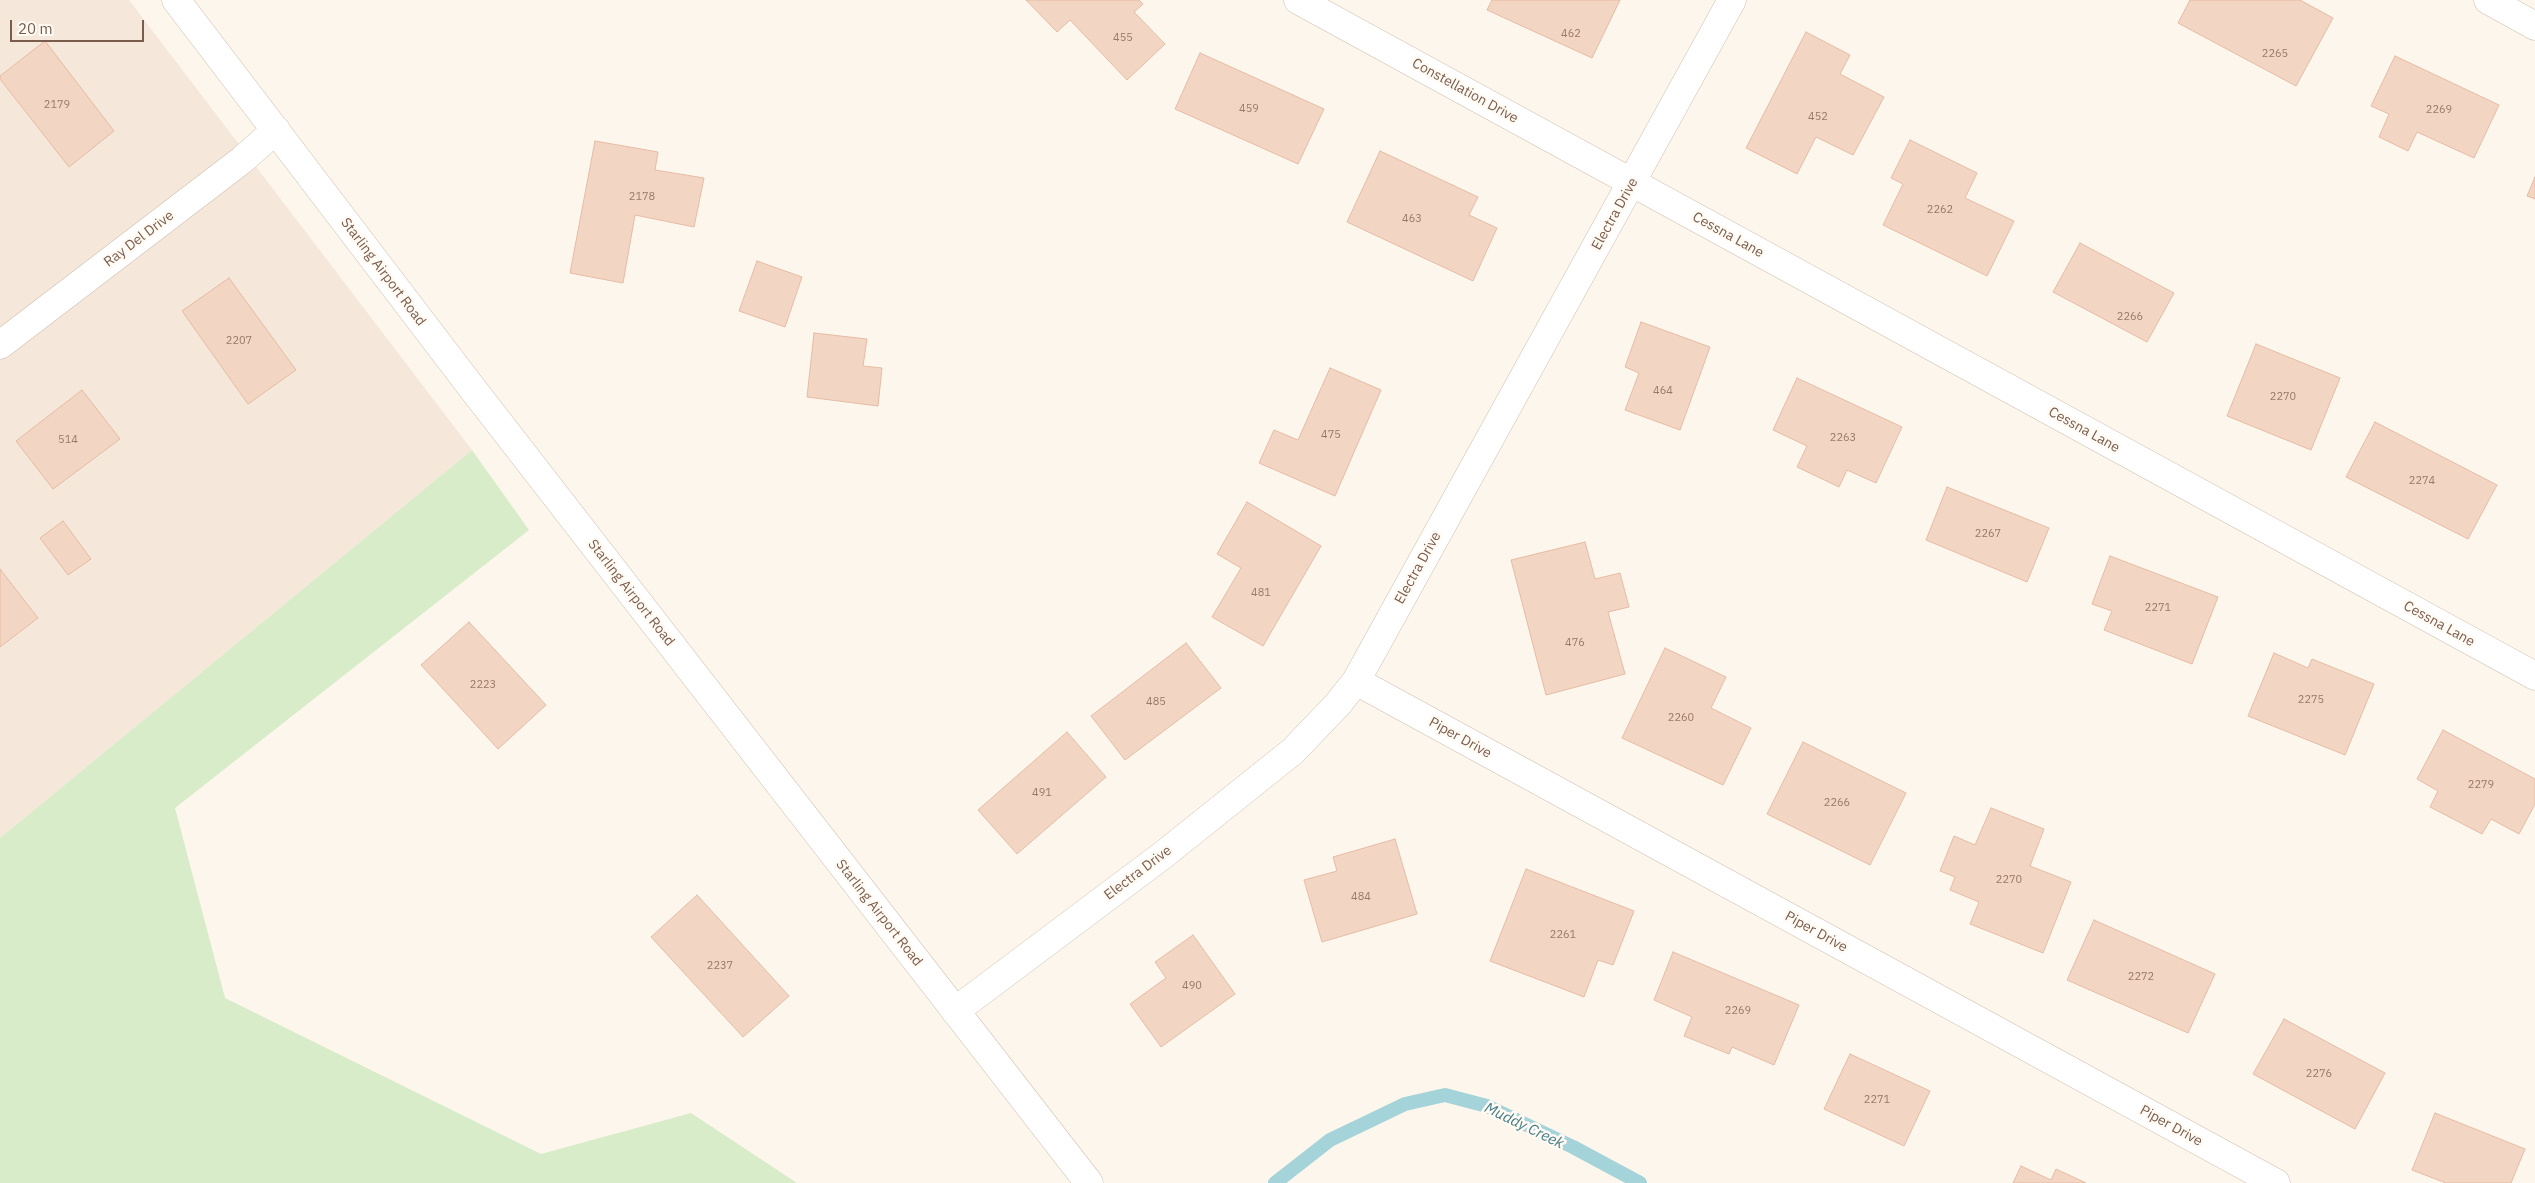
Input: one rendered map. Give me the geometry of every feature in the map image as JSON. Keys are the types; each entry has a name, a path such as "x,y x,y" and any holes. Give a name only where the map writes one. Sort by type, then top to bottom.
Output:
{"street":[{"name":"Starling Airport Road","path":"176,0 472,388 1088,1183"},
{"name":"Constellation Drive","path":"1298,0 1632,183"},
{"name":"Electra Drive","path":"956,1012 1163,855 1293,751 1317,728 1356,681 1732,0"},
{"path":"2488,0 2535,26"},
{"name":"Ray Del Drive","path":"0,345 242,160 276,130"},
{"name":"Cessna Lane","path":"1632,183 2535,676"},
{"name":"Piper Drive","path":"1356,681 2276,1183"}],"shaded area":[{"path":"0,0 129,0 472,450 0,838"}],"green space":[{"path":"472,450 529,530 175,808 225,998 541,1154 691,1113 797,1183 0,1183 0,838"}],"building":[{"path":"1026,0 1139,0 1143,4 1134,12 1165,44 1127,80 1070,20 1057,32"},
{"path":"1492,0 1620,0 1592,58 1487,10"},
{"path":"2190,0 2300,0 2333,18 2296,86 2178,23"},
{"path":"1806,32 1850,55 1840,74 1884,97 1853,155 1816,137 1797,174 1746,148"},
{"path":"45,41 114,131 69,167 0,79 0,76"},
{"path":"1200,53 1324,109 1298,164 1175,109"},
{"path":"2395,56 2499,105 2474,158 2417,132 2408,151 2379,137 2389,114 2371,106"},
{"path":"1910,140 1977,173 1965,198 2014,221 1987,276 1883,225 1903,184 1891,178"},
{"path":"595,141 658,152 655,170 704,178 694,227 635,215 623,283 570,273"},
{"path":"1380,151 1478,197 1469,215 1497,228 1473,281 1347,222"},
{"path":"2535,177 2535,199 2527,196"},
{"path":"2080,243 2174,293 2147,342 2053,292"},
{"path":"757,261 802,277 785,327 739,311"},
{"path":"229,278 296,370 248,404 182,311"},
{"path":"1641,322 1710,347 1680,430 1625,410 1639,373 1625,367"},
{"path":"814,333 867,339 863,366 882,368 878,406 807,397"},
{"path":"2256,344 2340,378 2311,450 2227,416"},
{"path":"1330,368 1381,390 1335,496 1259,463 1274,430 1298,440"},
{"path":"1797,378 1902,427 1876,483 1847,470 1839,487 1797,467 1807,446 1773,430"},
{"path":"82,390 120,439 53,489 16,441"},
{"path":"2375,422 2497,485 2468,539 2346,477"},
{"path":"1947,487 2049,528 2027,582 1926,540"},
{"path":"1247,502 1321,546 1263,646 1212,617 1241,568 1217,554"},
{"path":"63,521 91,559 68,575 40,538"},
{"path":"1585,542 1595,579 1620,573 1629,607 1608,612 1625,674 1546,695 1511,560"},
{"path":"2110,556 2218,597 2192,664 2104,630 2112,611 2092,604"},
{"path":"0,569 38,618 0,647"},
{"path":"469,622 546,705 498,749 421,665"},
{"path":"1186,643 1221,688 1125,760 1091,716"},
{"path":"1665,648 1726,677 1711,708 1751,728 1723,785 1622,738"},
{"path":"2274,653 2308,668 2312,659 2374,684 2345,755 2248,716"},
{"path":"2443,730 2535,779 2535,804 2519,834 2491,819 2482,834 2430,807 2438,791 2417,779"},
{"path":"1067,732 1106,777 1017,854 978,810"},
{"path":"1803,742 1906,793 1870,865 1767,814"},
{"path":"1991,808 2044,829 2030,866 2071,882 2043,953 1970,924 1979,902 1950,890 1955,877 1940,871 1954,836 1975,845"},
{"path":"1395,839 1417,914 1322,942 1304,880 1337,871 1333,857"},
{"path":"1526,869 1634,911 1613,965 1598,960 1584,997 1490,961"},
{"path":"697,895 789,996 743,1037 651,937"},
{"path":"2094,920 2215,974 2188,1033 2067,980"},
{"path":"1193,935 1235,994 1161,1047 1130,1004 1166,978 1155,962"},
{"path":"1673,952 1799,1005 1774,1065 1732,1047 1729,1054 1684,1036 1692,1017 1654,1000"},
{"path":"2284,1019 2385,1073 2355,1129 2253,1074"},
{"path":"1850,1054 1930,1091 1904,1146 1824,1109"},
{"path":"2435,1113 2525,1149 2511,1183 2446,1183 2412,1170"},
{"path":"2021,1166 2051,1180 2056,1169 2086,1183 2013,1183"}],"waterway":[{"name":"Muddy Creek","path":"1275,1183 1330,1140 1405,1104 1445,1095 1487,1106 1573,1147 1640,1183"}]}
